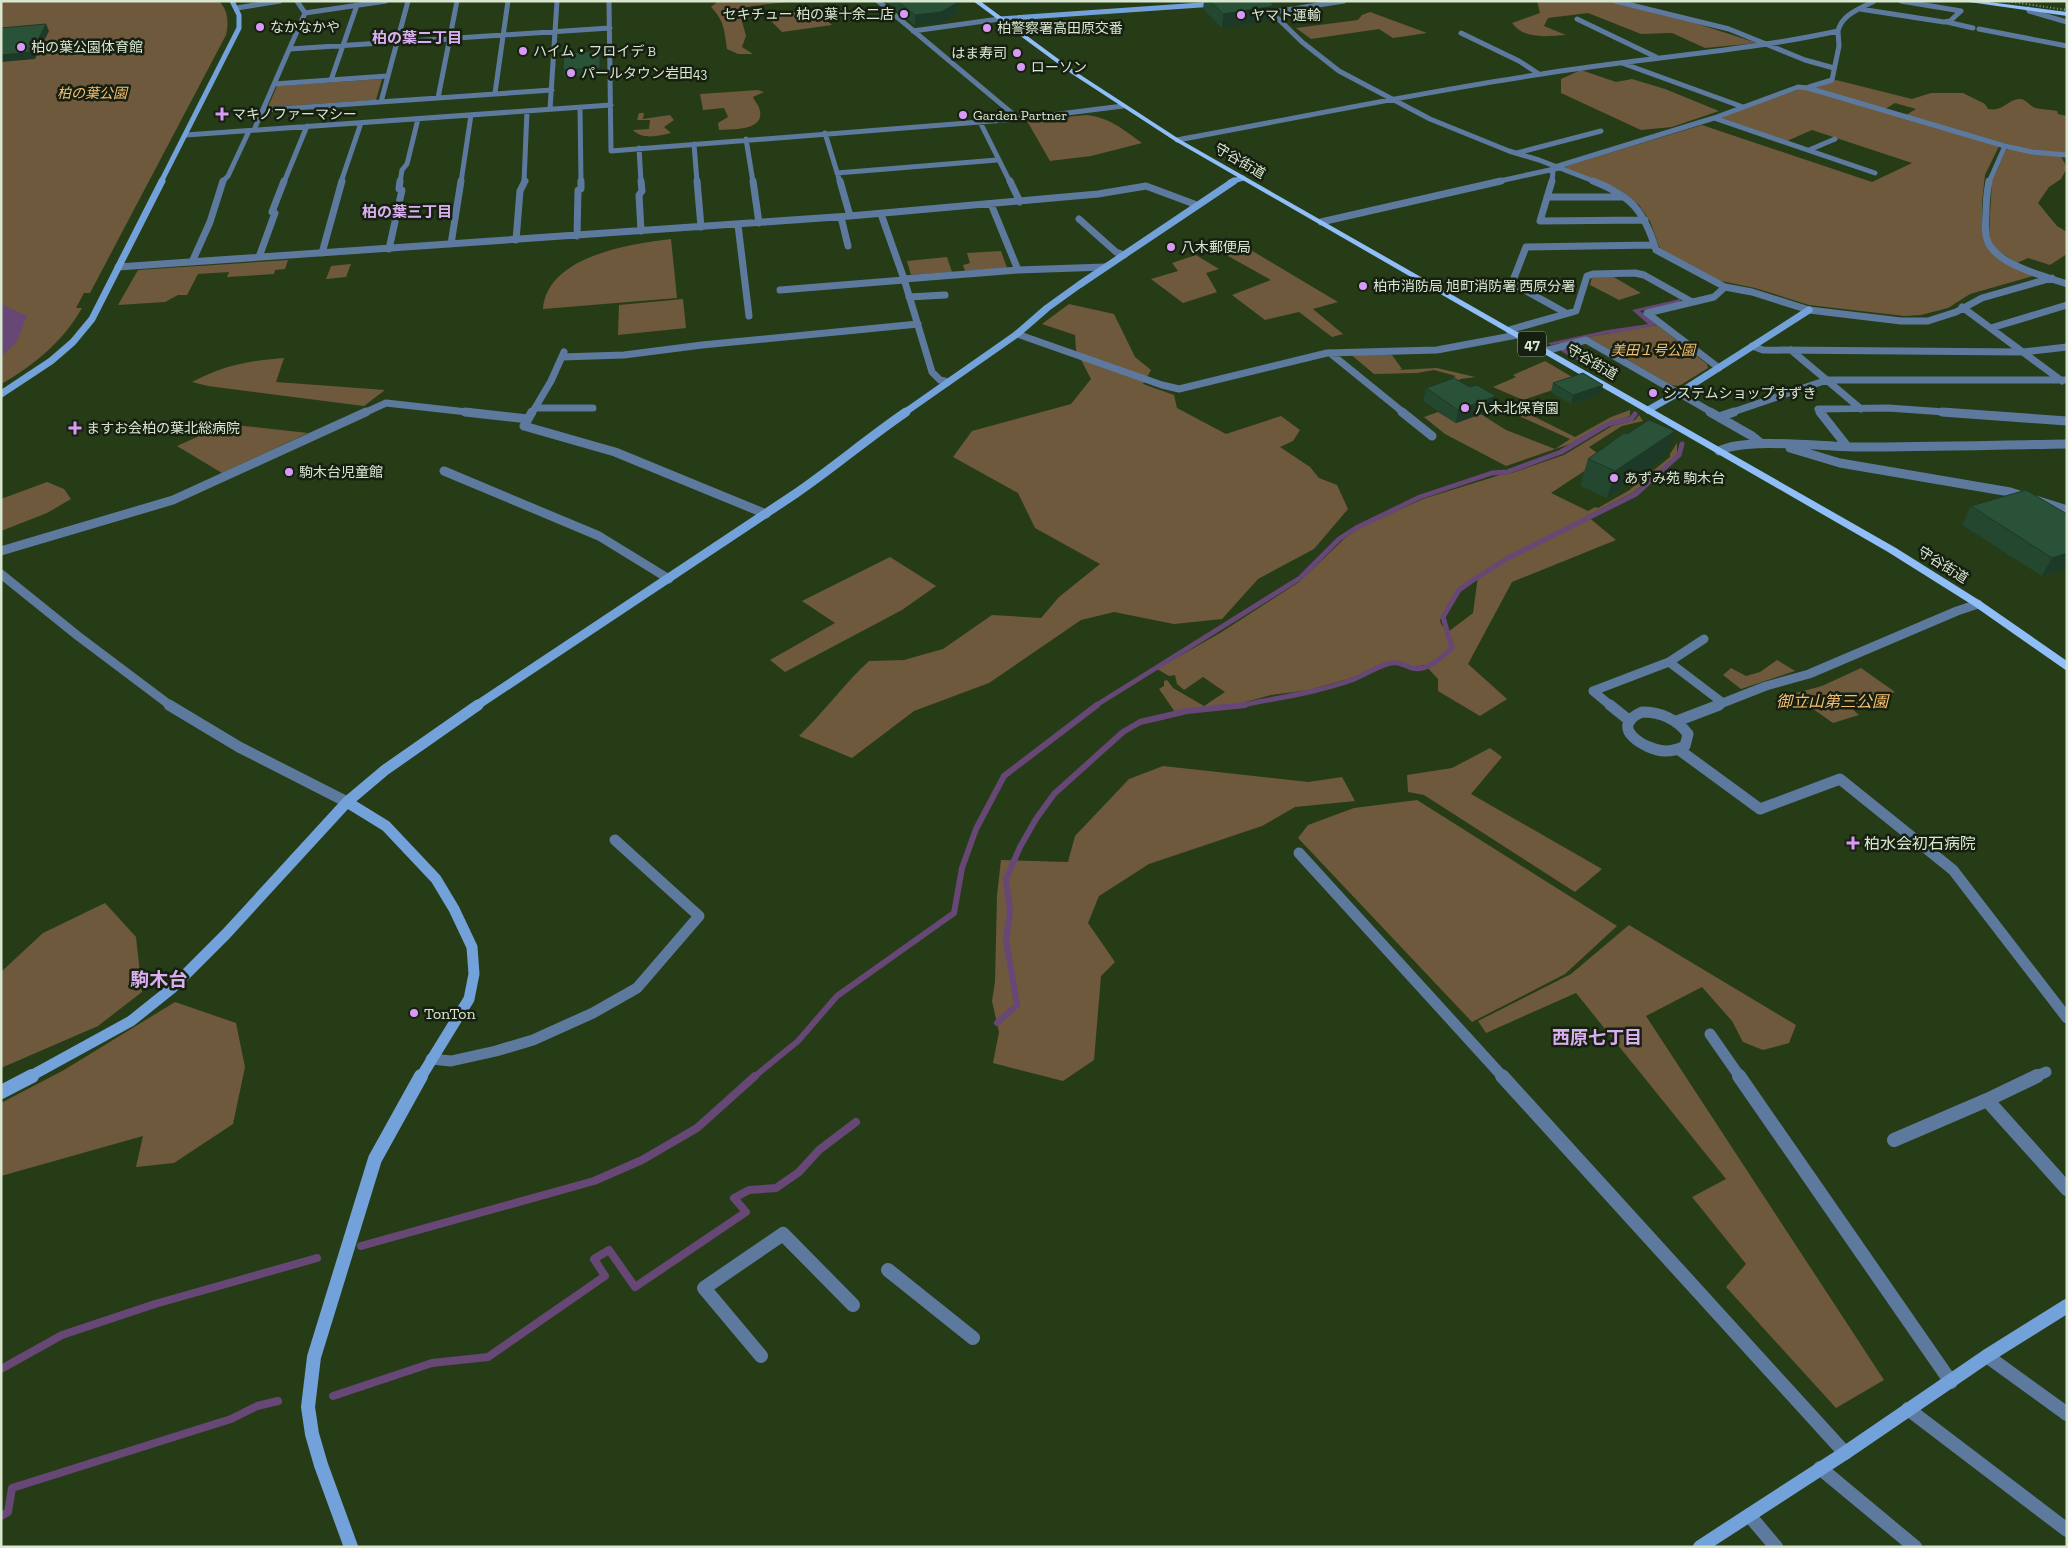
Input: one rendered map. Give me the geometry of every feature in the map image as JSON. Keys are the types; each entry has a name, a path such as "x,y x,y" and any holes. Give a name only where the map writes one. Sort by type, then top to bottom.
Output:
{"main road":[{"name":"守谷街道","path":"976,1 1123,106 1177,140 1900,555 1978,604 2067,666"},
{"path":"1965,1 2067,14"}],"street":[{"path":"1,394 37,373 69,346 92,319 239,28 239,15 232,1"},
{"path":"237,8 280,1"},
{"path":"297,1 305,13"},
{"path":"305,13 386,1"},
{"path":"380,102 408,1"},
{"path":"438,98 457,1"},
{"path":"495,94 508,1"},
{"path":"550,109 558,1"},
{"path":"609,1 611,151 1019,119 1123,106"},
{"path":"878,1 1019,119"},
{"path":"1260,1 1317,56 1339,71 1430,119 1556,169 1615,190 1636,206 1645,220 1656,250 1725,287 1752,292 1809,310 1901,322 1928,321 1956,312 1982,298 2052,278"},
{"path":"1273,12 1344,1"},
{"path":"1615,1 1705,22 1768,44 1804,60 1834,68"},
{"path":"1808,88 1832,80 1839,46 1838,24 1843,19 1874,1"},
{"path":"1901,1 1961,11 1947,22"},
{"path":"913,31 999,19 1224,3"},
{"path":"331,80 356,8 355,6"},
{"path":"1860,9 1947,22 1973,28"},
{"path":"2028,9 2029,11 2067,22"},
{"path":"192,262 210,222 222,182 228,176 251,130 264,110 305,13"},
{"path":"1577,19 1657,57"},
{"path":"290,49 610,28"},
{"path":"1979,29 2067,46"},
{"path":"1177,140 1393,99 1539,74 1796,40 1838,31"},
{"path":"1461,33 1519,61 1539,74"},
{"path":"1619,62 1743,107"},
{"path":"274,84 387,76"},
{"path":"1321,222 1556,169 1714,118 1798,87 1808,88 2005,146 2032,152 2067,155"},
{"path":"264,110 552,90"},
{"path":"186,135 611,105"},
{"path":"578,236 578,190 581,188 581,156 579,150 580,107"},
{"path":"516,240 520,191 524,187 527,111"},
{"path":"451,244 471,115"},
{"path":"1714,118 1875,173"},
{"path":"389,249 402,190 399,189 402,170 407,164 418,119"},
{"path":"980,122 1020,202"},
{"path":"322,253 337,203 335,202 361,123"},
{"path":"259,258 275,213 272,212 284,179 290,171 307,126"},
{"path":"1516,153 1601,131"},
{"path":"825,133 850,216"},
{"path":"746,139 759,223"},
{"path":"1809,150 1835,139"},
{"path":"694,144 701,228"},
{"path":"2005,146 1991,171 1986,202 1986,239 1992,248 2005,259 2067,284"},
{"path":"639,148 642,191 639,195 641,232"},
{"path":"837,173 998,160"},
{"path":"1556,169 1540,221 1645,220"},
{"path":"1,1092 78,1052 131,1020 171,989 226,934 347,802 386,770 500,689 766,514 825,473 856,446 1017,334 1047,308 1229,183 1243,178"},
{"path":"118,267 881,214 1098,194 1146,186 1197,205"},
{"path":"1547,197 1624,197"},
{"path":"991,204 1018,270"},
{"path":"881,214 904,279 932,372 940,380 948,382"},
{"path":"841,217 848,246"},
{"path":"1079,219 1116,252 1124,255"},
{"path":"738,225 749,316"},
{"path":"1566,314 1512,283 1526,247 1653,245"},
{"path":"780,290 1018,270 1105,268"},
{"path":"1508,330 1576,310 1587,276 1593,274 1635,273 1644,275 1692,302"},
{"path":"1719,368 1647,313 1714,297 1725,287"},
{"path":"910,298 945,295"},
{"path":"1991,328 2067,306"},
{"path":"1962,308 2065,382"},
{"path":"1648,410 1679,393 1809,310"},
{"path":"766,514 614,452 524,426 563,355 624,355 702,344 918,324"},
{"path":"1017,334 1162,385 1179,389 1330,353 1436,350 1517,335"},
{"path":"1546,351 1586,340 1679,393 1762,444"},
{"path":"1752,346 1763,350 2023,352 2067,347"},
{"path":"1791,350 1861,409"},
{"path":"1330,353 1432,436"},
{"path":"1719,417 1827,380 2065,382"},
{"path":"1,551 173,500 386,403 528,419"},
{"path":"534,408 593,408"},
{"path":"1846,445 1818,409 1888,408 2067,421"},
{"path":"1719,451 1728,447 1762,444 1846,445 1856,447 2067,444"},
{"path":"1782,445 1840,463 2010,492 2067,510"},
{"path":"444,471 599,536 669,579"},
{"path":"1,574 78,636 175,709 239,747 347,802 386,826 416,854 436,879 454,909 472,948 474,974 469,999 431,1059 375,1159 314,1357 308,1408 312,1434 321,1465 351,1547"},
{"path":"1677,721 1766,686 1809,674 1957,611 1978,604"},
{"path":"1630,721 1593,691 1669,662 1704,639"},
{"path":"1669,662 1724,703"},
{"path":"1650,713 1660,714 1677,721 1685,728 1688,734 1685,746 1678,749 1660,751 1642,744 1629,732 1628,726 1630,721 1634,716 1650,713"},
{"path":"1678,749 1760,809 1840,779 1953,870 2067,1018"},
{"path":"431,1059 451,1061 487,1053 533,1040 562,1028 637,988 670,951 699,916 615,840"},
{"path":"1299,853 1845,1453"},
{"path":"1710,1034 1951,1382"},
{"path":"1894,1140 1988,1100 2046,1072"},
{"path":"1988,1100 2067,1189"},
{"path":"761,1356 704,1288 783,1234 853,1304"},
{"path":"888,1270 974,1338"},
{"path":"1700,1547 1845,1453 1987,1356 2067,1306"},
{"path":"1987,1356 2067,1414"},
{"path":"1908,1409 2067,1530"},
{"path":"1820,1468 1915,1547"},
{"path":"1749,1515 1776,1547"}],"green space":[{"name":"柏の葉公園","path":"1,1 219,1 226,13 227,26 226,35 90,293 84,293 76,308 82,308 57,342 25,369 1,384"},
{"path":"718,1 799,1 751,6 739,10 746,36 742,47 753,54 738,54 727,49 721,22 711,7"},
{"path":"1537,1 1611,1 1695,23 1757,43 1705,48 1672,33 1641,34 1588,13 1548,18 1544,26 1566,35 1530,35 1512,23 1540,13"},
{"path":"814,9 832,25 782,32 766,16"},
{"path":"1370,12 1427,33 1393,38 1379,29 1311,39 1296,28 1358,20 1362,15"},
{"path":"1581,70 1616,82 1632,79 1665,89 1719,111 1672,127 1641,130 1561,93 1561,79"},
{"path":"382,79 376,100 268,107 277,86"},
{"path":"1836,80 1912,99 1931,93 1963,93 1985,104 1988,109 1997,109 2011,101 2023,100 2035,108 2057,111 2058,114 2067,116 2067,154 2025,149 1906,115 1916,109 1895,103 1885,109 1815,88"},
{"path":"1803,88 1999,146 1985,175 1982,203 1983,240 1989,250 2037,275 1970,294 1948,308 1921,315 1904,316 1809,305 1755,288 1716,280 1660,249 1650,221 1639,205 1618,189 1563,167 1702,125 1872,182 1912,163 1812,130 1787,141 1717,118"},
{"path":"758,90 764,92 753,97 760,111 760,118 752,126 719,130 718,123 728,117 724,108 703,110 700,94"},
{"path":"639,113 644,113 643,119 670,115 674,120 664,127 671,133 646,136 637,133 633,130 649,129 650,120 637,120"},
{"path":"1086,115 1109,121 1142,143 1091,156 1050,161 1027,121"},
{"path":"2008,149 2061,156 2067,168 2061,179 2049,187 2038,203 2057,226 2067,232 2067,254 2050,265 2028,258 2017,263 1997,250 1990,241 1992,181"},
{"path":"671,239 677,298 543,309 548,291 559,276 574,265 614,249"},
{"path":"1244,246 1338,302 1313,309 1343,334 1332,337 1299,312 1265,320 1232,295 1271,280 1221,252"},
{"path":"1001,251 1007,268 965,271 963,265 970,263 967,253"},
{"path":"1196,255 1219,269 1206,273 1217,292 1183,303 1151,279 1178,271 1172,263"},
{"path":"947,257 952,272 911,275 907,261"},
{"path":"288,260 285,269 275,270 274,274 227,277 229,272 198,274 187,295 178,295 165,302 118,305 138,270"},
{"path":"351,264 346,277 326,279 331,266"},
{"path":"1612,276 1641,293 1619,300 1590,285 1592,277"},
{"path":"683,299 686,328 618,335 619,305"},
{"path":"1069,304 1114,314 1135,357 1151,370 1143,384 1174,395 1177,408 1226,434 1281,416 1300,430 1293,441 1280,447 1310,467 1319,478 1337,485 1348,509 1314,549 1258,579 1222,619 1174,624 1114,612 1081,620 989,683 914,711 852,758 799,736 869,661 904,660 943,649 992,615 1041,618 1059,597 1100,564 1035,528 1018,493 953,457 972,431 1071,404 1091,379 1076,350 1075,335 1042,324"},
{"name":"美田１号公園","path":"1657,325 1707,364 1708,368 1679,386 1671,385 1588,337"},
{"path":"1349,353 1392,355 1402,369 1398,370 1437,368 1475,377 1460,379 1455,385 1507,406 1511,405 1575,437 1611,417 1630,410 1630,415 1606,423 1570,444 1506,466 1445,434 1424,417 1438,412 1456,423 1479,413 1506,430 1555,449 1570,439 1442,384 1456,376 1434,370 1417,373 1374,374"},
{"path":"284,358 276,382 385,390 364,406 208,386 192,382 237,365"},
{"path":"1545,361 1579,381 1523,400 1493,387 1516,377 1513,375"},
{"path":"1639,415 1643,421 1622,426 1589,447 1604,458 1551,493 1588,511 1595,507 1598,508 1628,491 1670,457 1677,443 1677,455 1634,492 1587,516 1616,540 1512,582 1468,664 1507,699 1480,716 1438,691 1438,679 1425,665 1413,667 1396,661 1348,679 1309,690 1271,695 1235,705 1184,709 1175,712 1159,689 1164,686 1164,681 1167,680 1173,688 1204,706 1225,692 1203,677 1184,690 1177,684 1175,675 1169,676 1157,669 1220,633 1299,582 1344,539 1359,528 1423,499 1500,475 1509,474 1564,455 1612,426 1635,420","holes":["1478,576 1473,613 1448,632 1441,624 1440,620 1451,599 1464,585"]},
{"path":"226,424 308,433 222,473 177,446"},
{"path":"47,482 64,489 71,499 47,513 1,531 1,499"},
{"path":"890,557 936,586 902,610 785,672 770,660 835,623 802,601"},
{"path":"1777,660 1795,671 1741,689 1723,675 1731,668 1746,676 1760,672"},
{"name":"御立山第三公園","path":"1861,668 1895,692 1849,706 1859,715 1833,723 1792,694 1822,686"},
{"path":"1490,748 1502,757 1471,794 1602,869 1575,892 1424,795 1408,792 1407,775 1452,768"},
{"path":"1163,766 1308,782 1342,777 1355,801 1295,807 1262,826 1149,864 1099,896 1088,923 1115,962 1101,976 1094,1060 1063,1081 993,1063 999,1032 992,1001 995,982 997,895 1001,860 1068,862 1075,836 1129,779"},
{"path":"1417,800 1617,926 1565,974 1472,1022 1298,838 1308,825 1354,808"},
{"path":"105,903 136,937 142,992 98,1026 1,1068 2,971 43,933"},
{"path":"1629,925 1796,1025 1789,1043 1763,1050 1743,1042 1732,1021 1702,987 1646,1016 1884,1380 1836,1408 1726,1287 1746,1264 1692,1197 1726,1179 1576,993 1486,1033 1478,1021 1571,974"},
{"path":"175,1002 236,1023 245,1067 233,1124 174,1163 136,1167 143,1136 1,1176 1,1103 64,1070"}],"shaded area":[{"path":"1680,299 1681,302 1640,311 1657,325 1551,345 1548,343 1608,330 1648,324 1632,310"},
{"path":"1,304 27,316 16,343 1,356"}],"building":[{"path":"897,1 955,1 957,3 941,12 915,15"},
{"path":"1210,1 1269,1 1274,6 1223,14"},
{"name":"柏の葉公園体育館","path":"46,24 32,52 1,55 1,28"},
{"path":"600,51 600,68 563,70 564,53"},
{"path":"1583,373 1603,385 1573,395 1553,383"},
{"path":"1454,378 1470,387 1477,385 1496,396 1458,410 1426,388"},
{"path":"1649,420 1675,431 1615,471 1588,459 1624,433 1627,434"},
{"path":"2026,490 2067,514 2067,553 2052,558 1971,506"}],"waterway":[{"path":"1563,350 1583,361"},
{"path":"1095,706 1300,578 1339,539 1356,528 1420,497 1492,473 1507,472 1561,452 1608,424 1631,419 1635,414"},
{"path":"1241,705 1338,685 1391,663 1399,663 1418,669 1429,666 1452,648 1443,617 1459,590 1508,558 1636,494 1679,455 1682,444"},
{"path":"754,1077 798,1041 837,996 954,913 962,868 976,829 1004,776 1097,705"},
{"path":"997,1023 1017,1005 1006,940 1010,911 1006,879 1020,847 1036,819 1054,794 1123,732 1140,722 1187,711 1241,705"},
{"path":"361,1246 594,1181 642,1160 697,1128 755,1076"},
{"path":"333,1396 432,1363 488,1357 605,1276 594,1259 609,1250 635,1287 746,1212 734,1198 749,1190 776,1188 799,1172 819,1150 856,1122"},
{"path":"1,1369 62,1335 155,1304 317,1258"},
{"path":"1,1516 8,1512 12,1488 231,1419 257,1406 278,1401"}],"railway":[{"path":"2005,1 2067,10"}],"place":[{"name":"セキチュー 柏の葉十余二店","path":"904,14"},
{"name":"ヤマト運輸","path":"1241,15"},
{"name":"なかなかや","path":"260,27"},
{"name":"柏警察署高田原交番","path":"987,28"},
{"name":"柏の葉公園体育館","path":"21,47"},
{"name":"ハイム・フロイデ B","path":"523,51"},
{"name":"はま寿司","path":"1017,53"},
{"name":"ローソン","path":"1021,67"},
{"name":"パールタウン岩田43","path":"571,73"},
{"name":"マキノファーマシー","path":"222,114"},
{"name":"Garden Partner","path":"963,115"},
{"name":"八木郵便局","path":"1171,247"},
{"name":"柏市消防局 旭町消防署 西原分署","path":"1363,286"},
{"name":"システムショップすずき","path":"1653,393"},
{"name":"八木北保育園","path":"1465,408"},
{"name":"ますお会柏の葉北総病院","path":"75,428"},
{"name":"駒木台児童館","path":"289,472"},
{"name":"あずみ苑 駒木台","path":"1614,478"},
{"name":"柏水会初石病院","path":"1853,843"},
{"name":"TonTon","path":"414,1013"}],"district":[{"name":"柏の葉二丁目","path":"417,38"},
{"name":"柏の葉三丁目","path":"407,212"},
{"name":"駒木台","path":"159,979"},
{"name":"西原七丁目","path":"1597,1038"}]}
